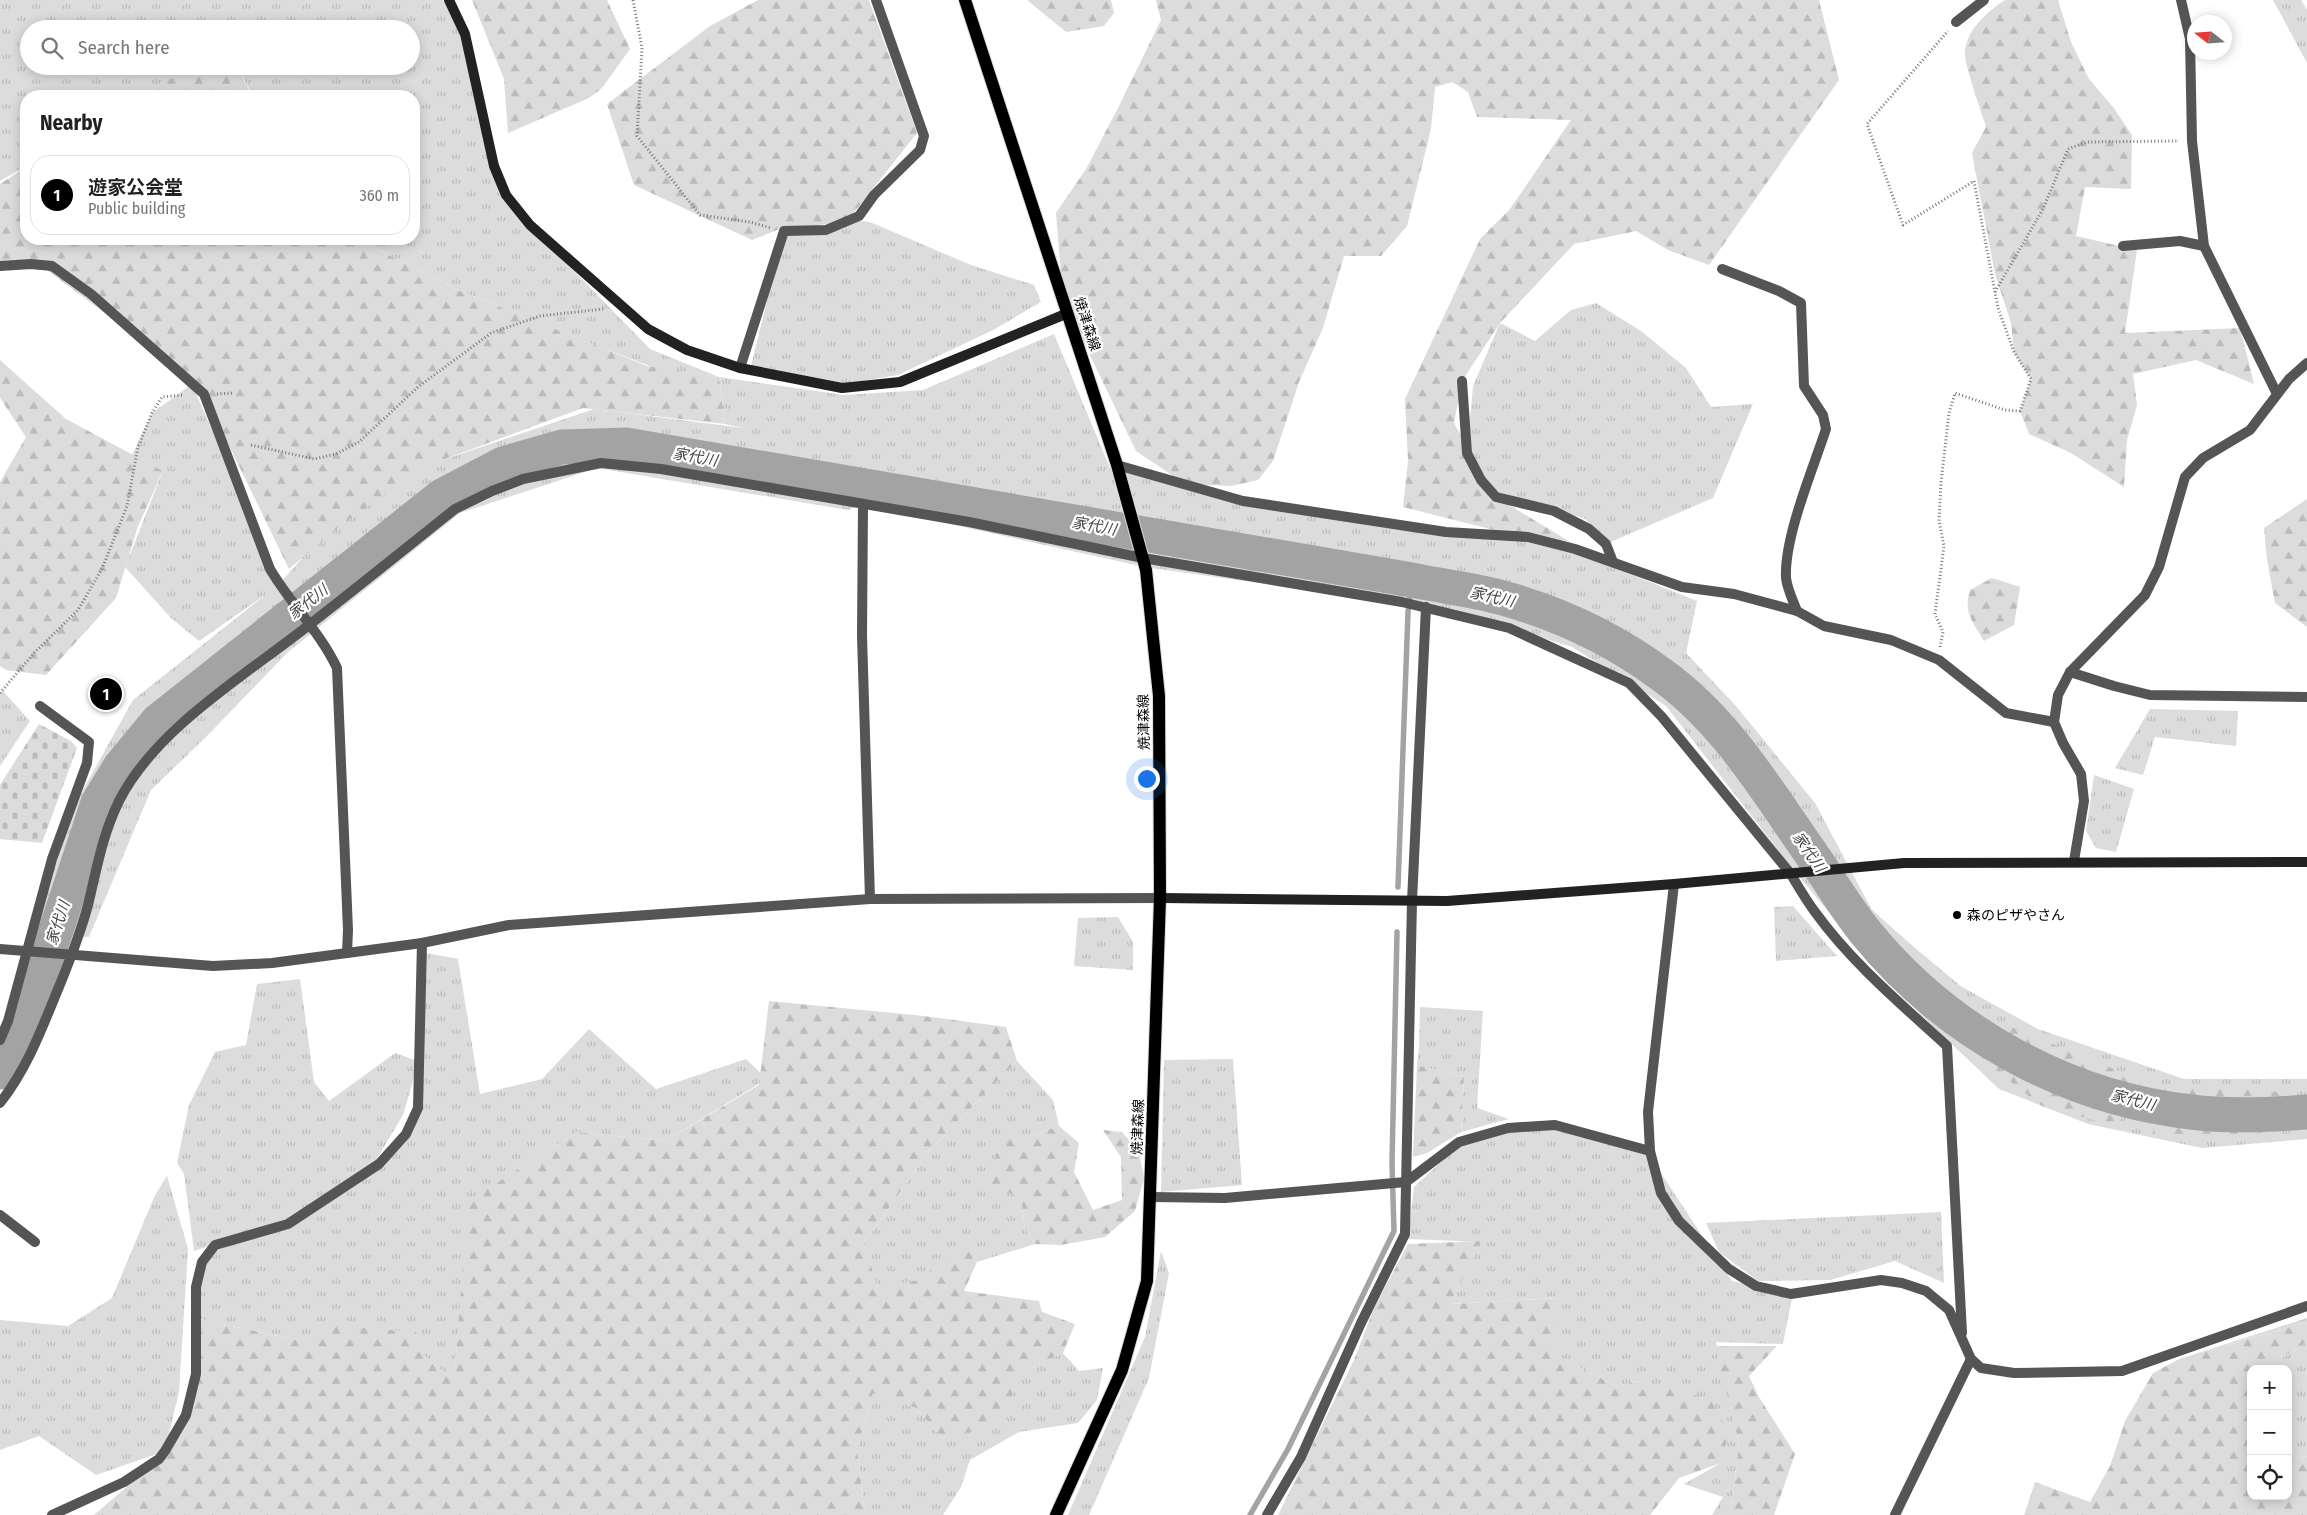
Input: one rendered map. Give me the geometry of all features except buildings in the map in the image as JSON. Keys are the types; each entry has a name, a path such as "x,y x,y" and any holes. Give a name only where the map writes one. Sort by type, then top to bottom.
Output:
{"main road":[{"name":"焼津森線","path":"965,0 1117,464 1145,564 1159,696 1160,898 1147,1281 1122,1370 1056,1515"}],"street":[{"path":"449,0 465,34 494,166 506,195 530,225 648,329 687,350 740,368 842,388 900,382 1068,314"},
{"path":"740,368 784,231 826,230 858,216 874,195 920,150 924,136 876,0"},
{"path":"1956,22 1984,0"},
{"path":"2181,0 2190,38 2192,140 2204,246 2277,394"},
{"path":"2123,246 2180,242 2204,246"},
{"path":"0,266 30,264 52,266 91,294 204,394 270,568 284,593 328,649 337,668 348,930 347,953"},
{"path":"1722,269 1779,291 1802,303 1804,386 1823,415 1826,429 1794,527 1787,561 1786,579 1797,611"},
{"path":"2074,861 2084,801 2081,774 2063,743 2054,722 2058,695 2070,672 2145,595 2159,567 2184,477 2203,458 2250,430 2277,394 2307,363"},
{"path":"1462,381 1467,453 1481,480 1496,497 1554,511 1590,529 1606,544 1613,562"},
{"path":"0,1103 17,1081 42,1032 72,956 88,906 104,834 120,800 136,773 160,744 214,697 307,622 456,510 492,491 523,479 600,463 661,469 969,522 1145,564 1426,607 1509,628 1629,683 1662,716 1709,772 1790,873 1815,913 1850,953 1885,989 1947,1046 1963,1340"},
{"path":"1117,464 1243,501 1446,532 1528,537 1575,549 1682,587 1734,594 1797,611 1824,626 1891,640 1938,660 2006,713 2054,722"},
{"path":"863,505 862,636 870,899"},
{"path":"1267,1515 1301,1457 1361,1323 1405,1234 1403,1182 1412,901 1426,607"},
{"path":"2070,672 2150,695 2307,697"},
{"path":"0,1040 8,1021 52,859 87,763 89,742 40,706"},
{"path":"0,949 213,966 272,963 422,943 509,925 870,899 1160,898 1447,901 1674,884 1904,863 2074,861 2307,862"},
{"path":"1674,884 1648,1112 1650,1151 1661,1193 1679,1220 1729,1269 1756,1286 1791,1294 1881,1280 1926,1291 1949,1310 1971,1360 1981,1368 2014,1372 2122,1371 2307,1306"},
{"path":"52,1515 124,1482 159,1459 169,1444 186,1414 196,1374 196,1287 202,1262 215,1245 288,1224 379,1164 406,1134 418,1108 422,943"},
{"path":"1151,1197 1225,1198 1403,1182 1459,1142 1508,1128 1555,1124 1650,1151"},
{"path":"0,1215 35,1242"},
{"path":"1895,1515 1971,1360"}],"path":[{"path":"633,0 642,48 637,136 700,215 750,222 784,231"},
{"path":"1938,660 1943,632 1935,614 1944,546 1939,521 1940,492 1949,413 1955,393 2005,410 2020,410 2031,380 2014,352 1995,293 1974,180 1903,225 1867,124 1956,22"},
{"path":"1995,293 2043,210 2068,149 2087,142 2192,140"},
{"path":"252,445 314,459 336,454 358,442 418,387 491,333 540,316 624,306"},
{"path":"0,693 35,652 78,610 102,568 127,506 138,447 152,413 162,397 234,393"}],"green space":[{"path":"0,0 443,0 468,45 506,201 650,349 719,377 655,368 453,288 370,245 420,245 420,90 250,90 242,75 420,75 420,20 20,20 20,75 178,75 152,90 20,90 20,169 0,181"},
{"path":"472,0 607,0 630,49 602,88 589,98 508,133 504,79"},
{"path":"758,0 869,0 917,133 848,220 811,227 782,228 752,240 634,185 607,104 710,26"},
{"path":"1027,0 1111,0 1114,13 1104,26 1066,32"},
{"path":"1156,0 1819,0 1839,80 1709,265 1668,250 1636,231 1574,244 1500,323 1462,381 1454,423 1496,497 1590,554 1403,507 1408,461 1405,399 1480,239 1510,209 1571,120 1477,117 1468,92 1452,82 1435,87 1431,129 1407,226 1381,256 1344,256 1323,328 1299,382 1273,461 1258,480 1231,486 1185,484 1136,451 1063,299 1056,213 1086,169 1161,20"},
{"path":"2005,0 2058,0 2071,42 2089,79 2113,107 2132,135 2131,189 2085,187 2076,236 2137,250 2125,333 2240,328 2254,384 2196,360 2133,374 2137,405 2127,440 2124,487 2071,453 2029,434 2020,411 2031,379 2014,352 2011,323 1995,274 1972,153 1986,127 1965,59 1966,45 1974,29 1985,16"},
{"path":"2273,0 2301,0 2307,10 2307,63"},
{"path":"177,75 242,75 249,90 152,90"},
{"path":"20,171 20,245 370,245 453,288 647,366 719,377 725,424 583,408 426,466 340,526 289,569 204,394 148,345 40,265 0,266 0,184"},
{"path":"848,220 870,222 971,265 1034,285 1041,302 993,330 898,375 831,386 750,370 784,231 826,230"},
{"path":"1596,303 1641,331 1686,368 1711,407 1753,404 1713,498 1606,544 1584,518 1496,497 1467,453 1473,386 1500,323 1535,341 1571,310"},
{"path":"1054,334 1110,468 1117,465 1232,498 1550,542 1697,601 1686,653 1736,706 1815,803 1874,914 1962,987 2038,1029 2184,1079 2307,1079 2307,1139 2202,1148 2088,1124 1999,1089 1920,1014 1857,947 1785,859 1666,706 1572,647 1469,615 1426,607 1145,567 863,505 848,510 597,468 460,513 287,653 205,738 151,790 89,937 36,936 52,859 84,788 133,700 268,593 199,641 171,618 125,567 163,471 132,455 152,413 192,384 279,584 321,537 410,471 594,409 744,428 725,424 719,377 844,395 923,390"},
{"path":"0,360 66,419 163,471 138,526 116,598 46,675 6,670 0,666 0,482 26,437 0,398"},
{"path":"2307,499 2307,627 2275,603 2267,560 2264,528"},
{"path":"1992,578 2020,587 2014,625 1984,641 1970,617 1968,598 1970,590"},
{"path":"2,690 30,721 0,766 0,694"},
{"path":"2150,709 2238,711 2236,746 2155,737 2143,775 2115,768"},
{"path":"39,724 71,741 77,748 42,843 0,839 0,785"},
{"path":"2094,775 2134,789 2116,852 2096,848 2086,831"},
{"path":"1861,900 1979,1005 1956,1044 1837,923"},
{"path":"1793,906 1837,956 1776,961 1774,907"},
{"path":"1118,917 1133,942 1133,970 1074,966 1078,918"},
{"path":"421,952 458,959 480,1094 542,1079 589,1029 656,1089 746,1059 767,1079 665,1141 577,1132 469,1201 454,1380 427,1359 327,1325 301,1341 196,1318 202,1262 215,1245 250,1233 194,1251 184,1174 177,1163 189,1105 215,1052 246,1045 257,984 300,979 314,1082 329,1101 395,1053 418,1061","holes":["418,1064 418,1108 406,1133 372,1167 403,1115"]},
{"path":"25,966 55,976 15,1069 0,1089 0,1043"},
{"path":"769,1001 924,1016 1006,1027 1017,1061 929,1151 864,1243 878,1288 918,1280 963,1244 977,1262 964,1291 1039,1301 1042,1312 1075,1324 1063,1353 1028,1369 1013,1394 985,1427 944,1440 916,1408 873,1393 857,1450 865,1515 94,1515 159,1459 186,1415 196,1372 196,1318 301,1341 326,1325 416,1332 427,1359 454,1380 468,1201 577,1132 665,1141 759,1085"},
{"path":"1420,1007 1483,1011 1477,1108 1509,1119 1461,1132 1464,1077 1417,1065"},
{"path":"1999,1022 2141,1080 2117,1126 2042,1106 1981,1059"},
{"path":"1233,1059 1242,1185 1161,1192 1164,1060"},
{"path":"1017,1061 1053,1100 1059,1126 1027,1137 1021,1199 1025,1228 1035,1244 977,1262 963,1245 918,1280 878,1289 864,1243 929,1151"},
{"path":"1417,1065 1464,1077 1461,1132 1427,1153 1413,1157"},
{"path":"2160,1085 2281,1092 2293,1130 2191,1138 2152,1137"},
{"path":"1555,1125 1645,1149 1732,1281 1793,1293 1783,1344 1716,1342 1739,1443 1731,1515 1712,1515 1723,1497 1684,1484 1721,1463 1640,1381 1616,1386 1554,1354 1557,1298 1450,1304 1481,1242 1408,1239 1414,1187 1465,1140"},
{"path":"1059,1126 1079,1143 1074,1172 1093,1210 1122,1200 1121,1157 1103,1130 1122,1132 1139,1152 1144,1178 1135,1211 1105,1237 1061,1245 1035,1244 1025,1228 1021,1199 985,1181 1008,1128 1027,1137"},
{"path":"167,1176 188,1249 179,1392 165,1451 96,1475 39,1436 0,1450 0,1320 68,1326 112,1298 155,1195"},
{"path":"1941,1212 1944,1283 1895,1261 1830,1280 1758,1281 1719,1252 1706,1223"},
{"path":"1482,1241 1450,1304 1558,1298 1554,1354 1616,1386 1640,1381 1710,1399 1729,1432 1721,1463 1679,1478 1650,1515 1278,1515 1354,1360 1374,1308 1408,1244"},
{"path":"1161,1251 1169,1273 1149,1378 1089,1515 1068,1515 1145,1337"},
{"path":"2307,1318 2307,1322 2179,1359"},
{"path":"2307,1322 2307,1342 2270,1365 2247,1365 2247,1500 2292,1500 2292,1454 2295,1460 2307,1456 2307,1515 2024,1515 2035,1482 2090,1502 2110,1466 2125,1421 2153,1373 2179,1359"},
{"path":"2307,1342 2307,1456 2295,1460 2292,1454 2292,1365 2270,1365"},
{"path":"1715,1346 1777,1346 1749,1376 1759,1397 1795,1454 1774,1515 1731,1515 1739,1443"},
{"path":"1063,1353 1079,1371 1103,1368 1097,1400 1078,1423 1019,1432 970,1460 961,1487 943,1515 865,1515 857,1450 873,1392 916,1408 944,1440 1028,1369"}],"waterway":[{"name":"家代川","path":"0,1072 9,1061 29,1012 98,803 120,767 158,721 442,496 503,464 562,447 626,445 1412,580 1473,591 1530,606 1589,630 1608,640 1644,662 1686,694 1729,739 1748,763 1866,933 1898,968 1933,1000 1971,1029 2011,1054 2054,1075 2098,1092 2144,1104 2220,1115 2264,1115 2307,1112"},
{"path":"1398,887 1408,612 1412,580"},
{"path":"1250,1515 1288,1449 1394,1231 1392,1163 1397,932"}],"place":[{"name":"遊家公会堂","path":"106,694"},
{"name":"森のピザやさん","path":"1957,915"}]}
